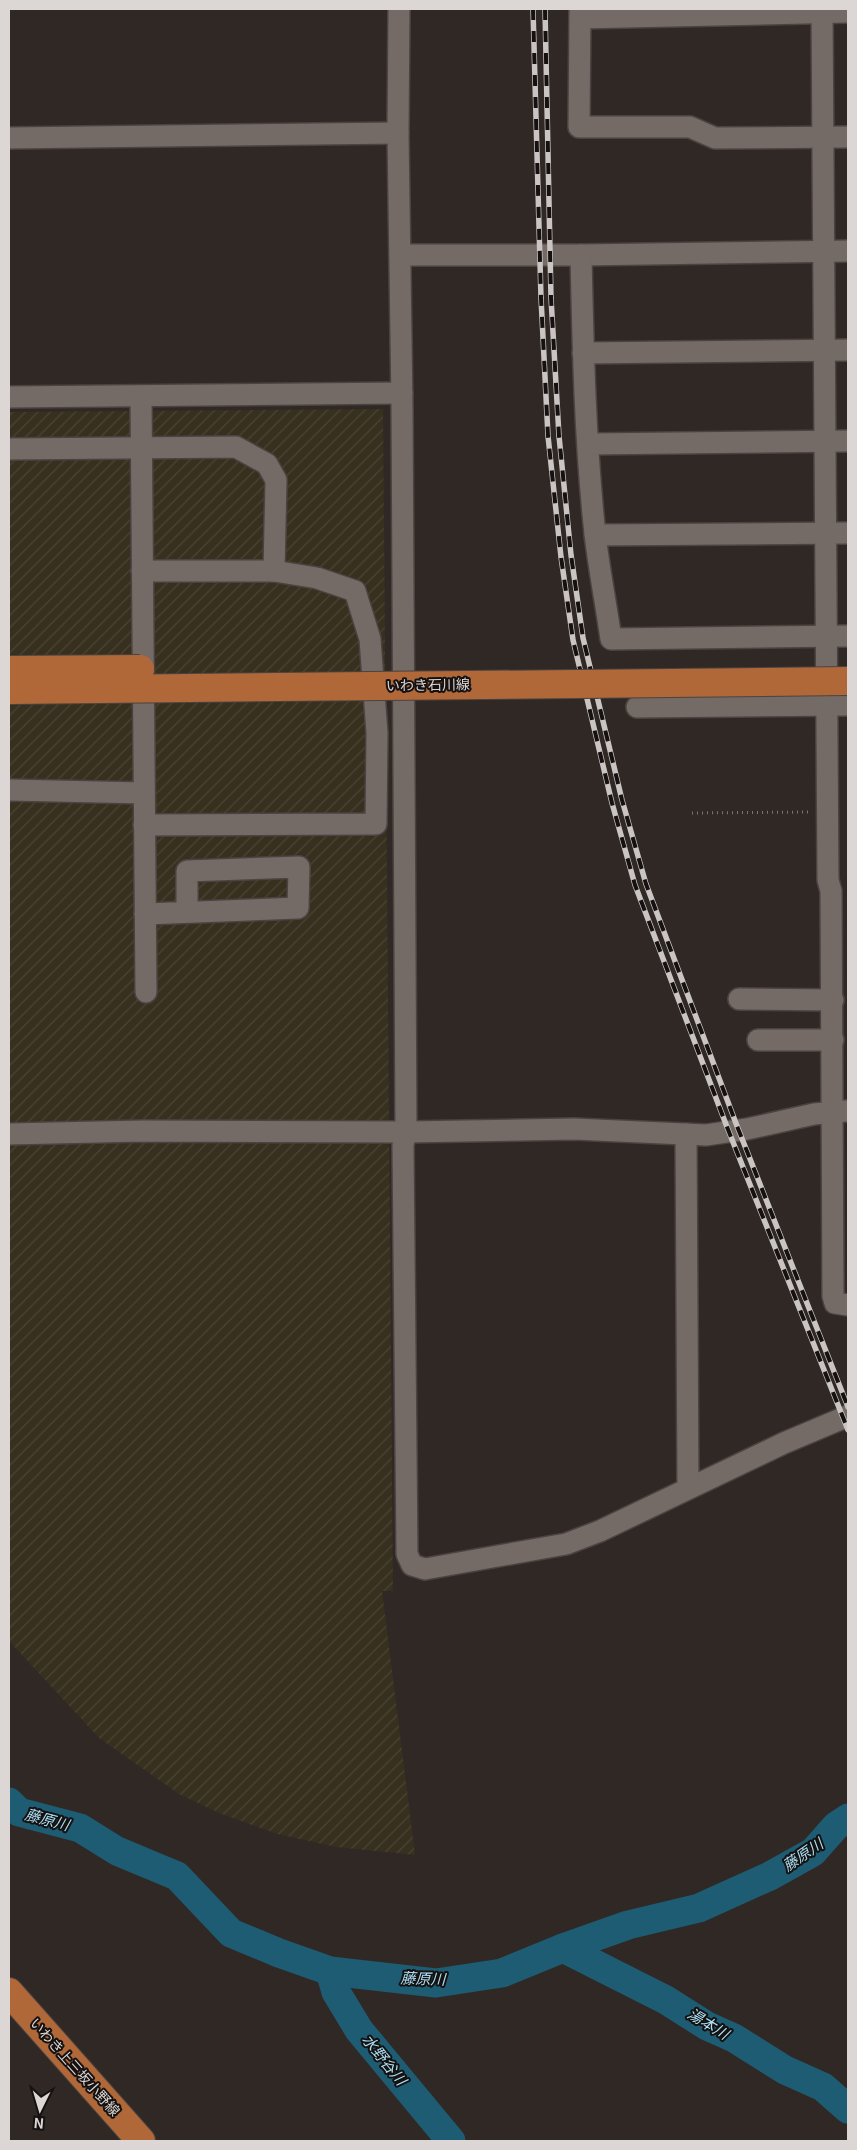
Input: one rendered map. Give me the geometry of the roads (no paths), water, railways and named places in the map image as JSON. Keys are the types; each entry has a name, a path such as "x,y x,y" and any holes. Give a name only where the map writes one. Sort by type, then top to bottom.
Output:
{"main road":[{"name":"いわき石川線","path":"9,670 848,662"},
{"name":"いわき石川線","path":"9,690 848,681"},
{"name":"いわき上三坂小野線","path":"9,1992 141,2141"}],"street":[{"path":"399,9 398,134 402,393 406,1132 403,1144 407,1554 412,1564 425,1569 566,1544 600,1532 784,1443 848,1416"},
{"path":"822,10 827,533 838,636 838,705 828,812 833,1040 841,1111 833,1296 836,1303 848,1305"},
{"path":"848,12 822,10 580,13 579,127 690,127 715,138 848,137"},
{"path":"9,138 398,134"},
{"path":"400,255 581,256 848,250"},
{"path":"581,256 588,458 595,535 611,639 838,636"},
{"path":"583,353 848,350"},
{"path":"9,397 402,393"},
{"path":"141,396 146,992"},
{"path":"589,444 848,440"},
{"path":"9,450 236,448 267,464 276,480 274,570"},
{"path":"595,535 848,533"},
{"path":"142,571 274,570 318,578 355,592 370,639 377,733 376,824 144,825"},
{"path":"637,707 838,705"},
{"path":"9,790 144,793"},
{"path":"145,914 298,908 299,867 187,871 187,912"},
{"path":"739,999 832,1000"},
{"path":"758,1040 833,1040"},
{"path":"9,1134 143,1131 406,1132 574,1129 706,1135 841,1111"},
{"path":"686,1134 688,1488"}],"waterway":[{"name":"藤原川","path":"9,1802 19,1812 80,1828 117,1851 177,1876 231,1933 330,1971 436,1983 502,1973 563,1948 628,1925 699,1908 770,1876 813,1852 836,1826 848,1818"},
{"name":"湯本川","path":"563,1948 666,2000 707,2026 734,2038 785,2070 823,2087 848,2109"},
{"name":"水野谷川","path":"330,1971 336,1992 359,2030 451,2141"}],"railway":[{"path":"533,9 541,298 548,436 561,557 573,640 612,803 635,885 727,1127 848,1430"},
{"path":"545,9 551,298 559,436 571,555 583,638 622,800 646,884 737,1126 848,1407"}]}
